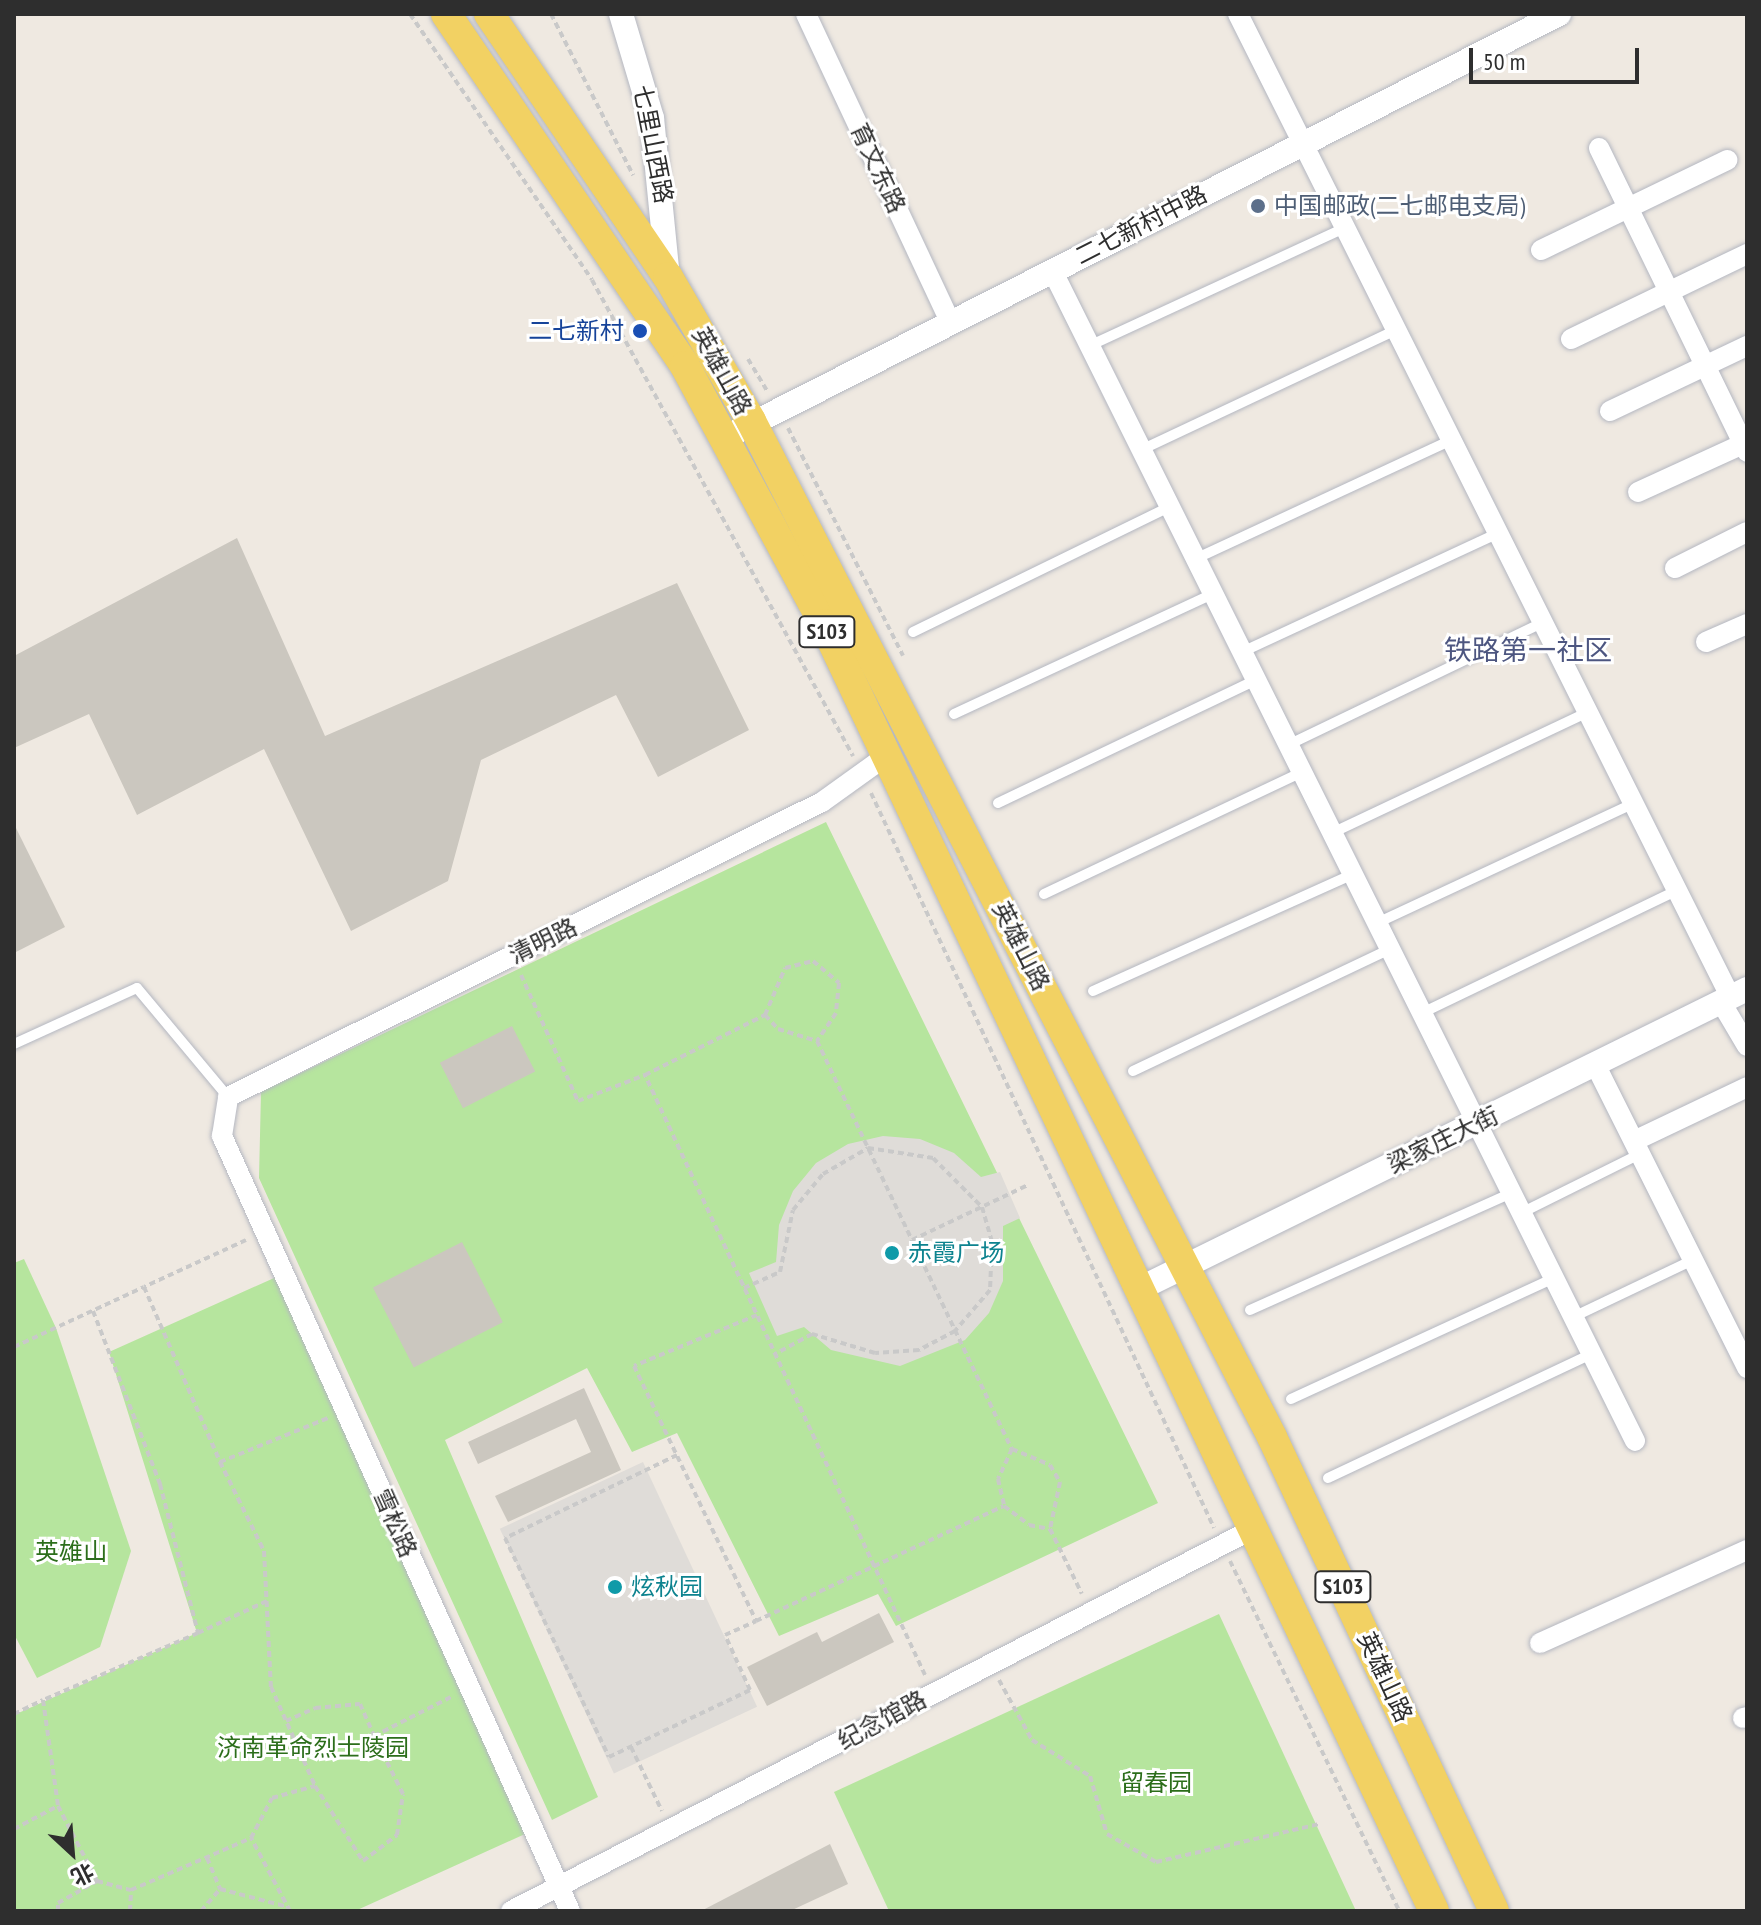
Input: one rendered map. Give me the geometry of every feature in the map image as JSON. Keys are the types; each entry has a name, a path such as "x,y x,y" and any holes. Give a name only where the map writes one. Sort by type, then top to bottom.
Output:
{"main road":[{"name":"英雄山路","path":"446,14 685,366 725,440 873,763 1139,1289 1434,1911"},
{"name":"英雄山路","path":"489,14 668,277 751,421 1187,1266 1494,1911"}],"street":[{"name":"七里山西路","path":"621,14 652,118 668,277"},
{"name":"育文东路","path":"806,14 950,322"},
{"path":"1238,14 1299,143 1675,891 1733,996 1747,1046"},
{"name":"二七新村中路","path":"725,440 751,421 1559,14"},
{"path":"1599,148 1746,446 1638,492"},
{"path":"1541,250 1727,160"},
{"path":"1571,339 1747,254"},
{"path":"1052,270 1635,1441"},
{"path":"1610,411 1747,346"},
{"path":"1675,568 1747,532"},
{"path":"1706,642 1747,624"},
{"name":"清明路","path":"228,1097 822,802 873,763"},
{"name":"梁家庄大街","path":"1139,1289 1733,996"},
{"path":"1595,1064 1747,1368"},
{"path":"1637,1148 1747,1087"},
{"name":"雪松路","path":"228,1097 222,1136 269,1230 345,1411 570,1911"},
{"name":"纪念馆路","path":"511,1911 561,1889 1090,1610 1221,1542 1253,1529"},
{"path":"1540,1643 1747,1550"}],"lane":[{"path":"1089,346 1342,229"},
{"path":"1141,450 1394,331"},
{"path":"1195,559 1449,441"},
{"path":"913,632 1169,507"},
{"path":"1242,652 1496,534"},
{"path":"954,714 1213,594"},
{"path":"1288,745 1541,623"},
{"path":"998,803 1256,680"},
{"path":"1332,833 1586,713"},
{"path":"1044,894 1302,772"},
{"path":"1377,923 1632,804"},
{"path":"1093,991 1353,874"},
{"path":"1422,1013 1675,891"},
{"path":"1133,1071 1390,949"},
{"path":"14,1044 137,988 228,1097"},
{"path":"1521,1213 1637,1148"},
{"path":"1250,1310 1512,1193"},
{"path":"1573,1317 1693,1260"},
{"path":"1291,1399 1554,1278"},
{"path":"1328,1478 1591,1354"}],"path":[{"path":"410,14 592,280 873,763 1221,1542 1399,1911"},
{"path":"513,956 578,1101 645,1075 765,1015 785,968 813,961 839,983 836,1013 817,1041"},
{"path":"765,1015 797,1039 817,1041"},
{"path":"817,1041 1012,1449 1050,1465 1060,1482 1050,1529 1090,1610"},
{"path":"645,1075 933,1693"},
{"path":"744,1288 780,1272 793,1210 823,1174 868,1148 933,1158 982,1207 992,1241 990,1290 955,1331 919,1350 875,1353 812,1334 775,1354"},
{"path":"912,1240 1028,1185"},
{"path":"14,1347 269,1230"},
{"path":"144,1287 220,1462 264,1551 271,1687 286,1721 315,1786 363,1861 397,1835 403,1794 360,1704 315,1708 286,1721"},
{"path":"93,1311 160,1484 198,1633"},
{"path":"756,1621 634,1366 757,1315"},
{"path":"220,1462 345,1411"},
{"path":"1012,1449 998,1479 1004,1506 1029,1525 1050,1529"},
{"path":"677,1455 505,1538 609,1757 750,1690 725,1635 1004,1506"},
{"path":"14,1714 267,1601"},
{"path":"990,1663 1032,1740 1090,1776 1107,1834 1156,1862 1319,1824"},
{"path":"374,1736 470,1688"},
{"path":"43,1700 58,1806 97,1881"},
{"path":"631,1747 672,1831"},
{"path":"58,1911 58,1903 97,1881 131,1890 251,1838 272,1798 315,1786"},
{"path":"14,1829 58,1806"},
{"path":"251,1838 289,1909"},
{"path":"207,1858 220,1889"},
{"path":"220,1889 289,1909"},
{"path":"201,1911 220,1889"},
{"path":"130,1911 131,1890"}],"green space":[{"path":"826,822 1158,1503 896,1626 878,1594 779,1636 677,1433 632,1452 587,1368 445,1440 598,1797 552,1820 259,1178 261,1092"},
{"name":"英雄山","path":"24,1259 56,1328 131,1551 100,1647 37,1678 14,1634 14,1263"},
{"name":"济南革命烈士陵园","path":"283,1274 525,1834 355,1911 14,1911 14,1715 197,1633 109,1352"},
{"name":"留春园","path":"1219,1614 1356,1911 889,1911 834,1792"}],"shaded area":[{"name":"赤霞广场","path":"883,1136 920,1139 954,1153 981,1177 1000,1172 1020,1218 1003,1226 1003,1281 989,1313 965,1340 900,1366 831,1350 804,1327 777,1336 749,1273 776,1262 779,1225 793,1191 816,1163 848,1144"},
{"name":"炫秋园","path":"643,1462 757,1707 614,1773 500,1529"}],"building":[{"path":"237,538 325,736 677,583 749,730 658,777 616,695 481,760 448,881 351,931 264,749 137,815 89,714 14,748 14,656"},
{"path":"14,824 65,927 14,953"},
{"path":"512,1026 535,1071 463,1108 440,1063"},
{"path":"462,1242 503,1322 414,1368 373,1287"},
{"path":"584,1388 621,1470 508,1522 495,1496 591,1452 576,1419 478,1464 468,1442"},
{"path":"879,1613 894,1642 767,1706 747,1667 817,1632 822,1642"},
{"path":"830,1844 848,1884 790,1911 701,1911"}],"place":[{"name":"中国邮政(二七邮电支局)","path":"1258,206"},
{"name":"二七新村","path":"640,331"},
{"name":"赤霞广场","path":"892,1253"},
{"name":"炫秋园","path":"615,1587"}],"district":[{"name":"铁路第一社区","path":"1528,650"}]}
